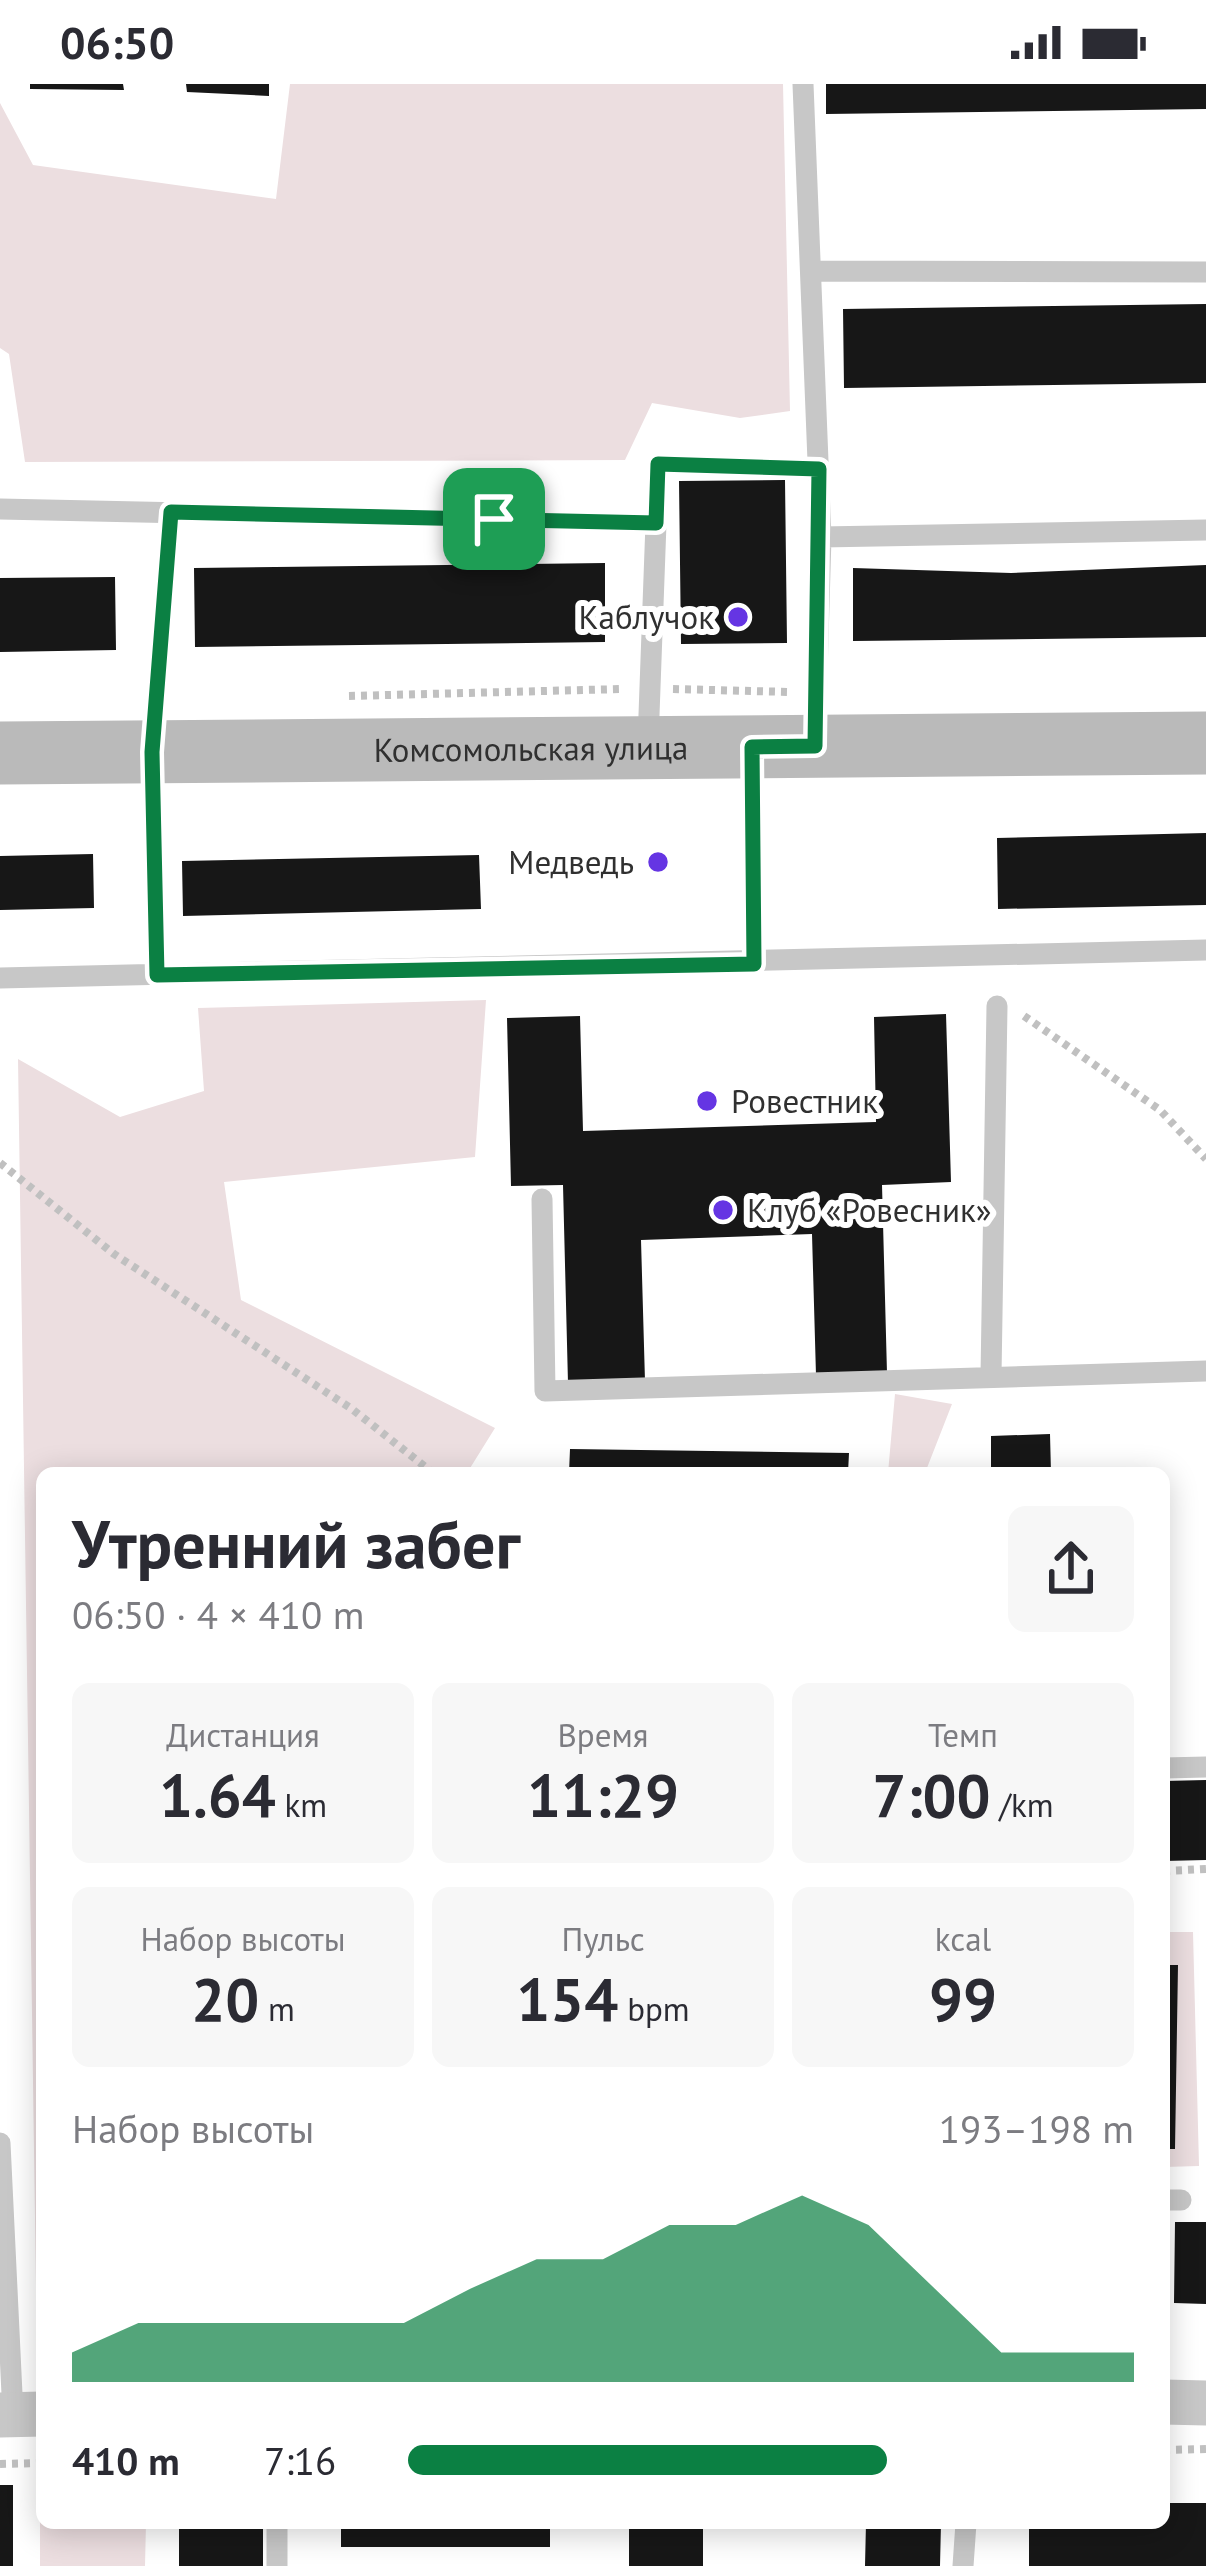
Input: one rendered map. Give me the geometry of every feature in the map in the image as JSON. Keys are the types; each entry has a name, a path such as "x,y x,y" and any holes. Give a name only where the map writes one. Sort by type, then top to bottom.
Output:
{"street":[{"name":"Комсомольская улица","path":"0,753 1206,742"},
{"path":"1170,2402 1206,2403"}],"lane":[{"path":"803,84 821,537 815,746"},
{"path":"814,272 1206,272"},
{"path":"648,748 658,464 819,469"},
{"path":"0,509 656,523"},
{"path":"157,975 152,752 171,512"},
{"path":"821,537 1206,530"},
{"path":"752,747 754,964"},
{"path":"0,978 1206,950"},
{"path":"991,1376 1006,1009"},
{"path":"542,1198 545,1391 1206,1371"},
{"path":"1170,1768 1206,1767"},
{"path":"0,2144 18,2415"},
{"path":"278,2529 278,2566"},
{"path":"963,2566 966,2529"}],"path":[{"path":"1006,1009 1160,1110 1206,1159"},
{"path":"0,1163 113,1254 352,1409 425,1467"},
{"path":"1170,1871 1206,1869"},
{"path":"1170,2450 1206,2449"},
{"path":"0,2464 36,2463"}],"shaded area":[{"path":"290,84 783,84 790,411 740,418 652,403 625,460 25,462 9,354 0,348 0,103 33,165 276,199"},
{"path":"486,1000 475,1157 224,1182 241,1300 495,1428 471,1467 36,1467 36,2286 18,1059 120,1117 204,1091 198,1008"},
{"path":"895,1394 952,1404 927,1467 889,1467"},
{"path":"1170,1932 1193,1932 1199,2166 1170,2167"},
{"path":"40,2529 146,2529 145,2566 40,2566"}],"building":[{"path":"30,84 123,84 124,90 30,89"},
{"path":"186,84 269,84 269,96 187,92"},
{"path":"826,84 1206,84 1206,109 826,114"},
{"path":"1206,304 1206,383 844,388 843,309"},
{"path":"785,480 787,643 681,644 679,481"},
{"path":"605,563 605,642 195,647 194,568"},
{"path":"1206,565 1206,637 853,641 853,568 1011,573"},
{"path":"115,577 116,650 0,652 0,578"},
{"path":"1206,833 1206,905 998,909 997,838"},
{"path":"93,854 94,908 0,910 0,856"},
{"path":"479,855 481,909 183,916 182,861"},
{"name":"Клуб «Ровесник»","path":"946,1014 951,1182 882,1185 887,1373 816,1375 812,1234 641,1240 645,1381 568,1383 563,1185 511,1186 507,1018 580,1016 583,1131 876,1122 874,1017"},
{"path":"1050,1434 1051,1467 991,1467 991,1436"},
{"path":"570,1449 849,1453 848,1467 569,1467"},
{"path":"1206,1780 1206,1860 1170,1861 1170,1781"},
{"path":"1170,1965 1178,1965 1175,2149 1170,2149"},
{"path":"1175,2222 1206,2222 1206,2304 1174,2303"},
{"path":"0,2485 13,2485 13,2566 0,2566"},
{"path":"1170,2503 1206,2503 1206,2566 1029,2566 1029,2529 1170,2529"},
{"path":"179,2529 263,2529 263,2566 179,2566"},
{"path":"341,2529 550,2529 550,2547 341,2547"},
{"path":"629,2529 703,2529 703,2566 629,2566"},
{"path":"866,2529 941,2529 940,2566 865,2566"}],"place":[{"name":"Каблучок","path":"738,617"},
{"name":"Медведь","path":"658,862"},
{"name":"Ровестник","path":"707,1101"},
{"name":"Клуб «Ровесник»","path":"723,1210"}],"route":[{"path":"658,464 819,469 815,746 752,747 754,964 157,975 152,752 171,512 494,519 656,523 658,464"}]}
